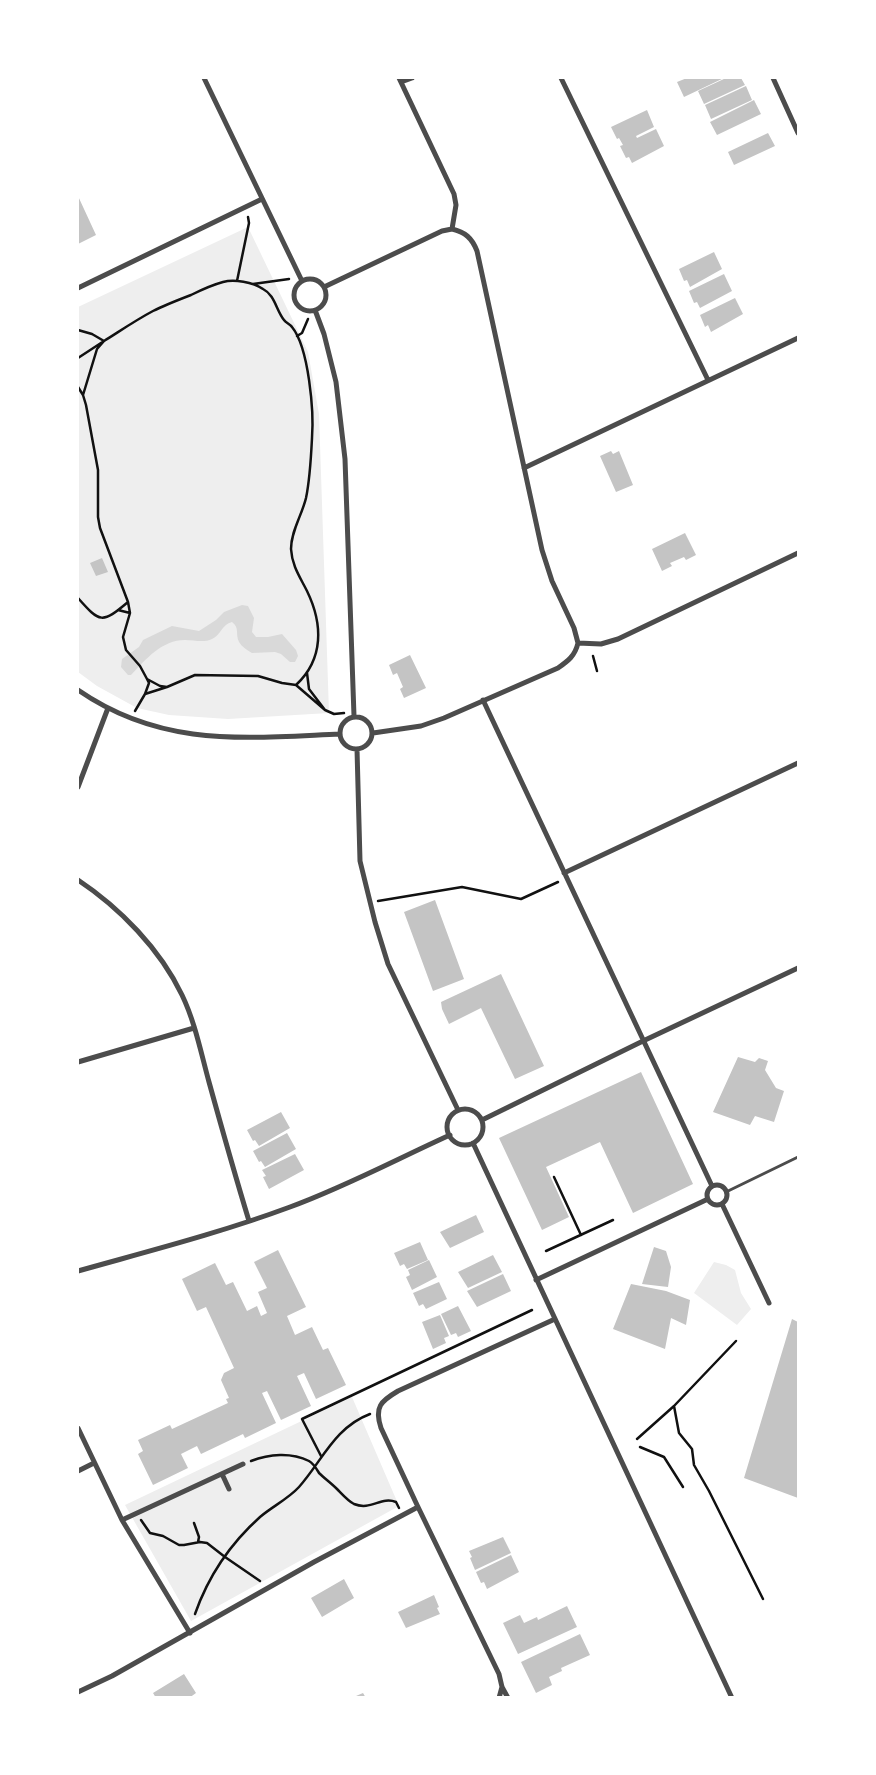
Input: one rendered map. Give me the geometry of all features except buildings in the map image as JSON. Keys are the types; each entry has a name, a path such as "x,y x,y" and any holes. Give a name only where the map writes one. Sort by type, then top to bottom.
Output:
{"street":[{"path":"204,78 302,280"},
{"path":"412,78 400,80 454,194 456,205 452,229"},
{"path":"562,78 708,380"},
{"path":"773,78 798,133"},
{"path":"78,288 262,199"},
{"path":"324,287 442,231 452,229 462,232 474,243 542,550 552,580 574,628 578,643 576,652 558,668 444,718 421,726 373,734"},
{"path":"312,279 324,287 326,296 322,306 315,310 304,310 297,306 294,299 294,289 302,280 312,279"},
{"path":"315,310 324,334 336,382 345,459 354,716"},
{"path":"524,468 798,338"},
{"path":"578,643 601,644 618,639 798,553"},
{"path":"78,690 92,700 132,720 196,736 233,738 340,734"},
{"path":"484,700 712,1186"},
{"path":"78,788 108,708"},
{"path":"354,716 365,719 372,728 373,734 369,742 362,748 357,749 352,749 343,743 340,734 345,720 354,716"},
{"path":"357,749 360,861 370,902 388,964 458,1110"},
{"path":"565,876 798,762"},
{"path":"78,880 128,922 163,963 182,995 194,1028 248,1222"},
{"path":"482,1120 643,1041 798,969"},
{"path":"78,1062 194,1028"},
{"path":"470,1109 479,1115 482,1120 483,1130 478,1140 473,1143 457,1143 450,1135 448,1129 450,1118 458,1110 470,1109"},
{"path":"78,1271 248,1222 291,1207 450,1135"},
{"path":"473,1143 732,1698"},
{"path":"720,1185 726,1192 725,1200 722,1204 713,1204 708,1199 707,1193 712,1186 720,1185"},
{"path":"536,1280 708,1199"},
{"path":"722,1204 769,1304"},
{"path":"508,1698 499,1674 382,1428 378,1412 381,1403 398,1391 555,1319"},
{"path":"78,1428 80,1438 122,1520 190,1633"},
{"path":"78,1471 94,1463"},
{"path":"122,1520 243,1464"},
{"path":"222,1474 229,1490"},
{"path":"78,1692 112,1676 314,1562 418,1507"},
{"path":"499,1698 502,1686"}],"lane":[{"path":"726,1192 798,1157"}],"path":[{"path":"238,281 249,224 248,217"},
{"path":"252,285 289,279"},
{"path":"78,358 153,311 214,285 238,281 262,287 273,298 280,316 292,327 297,336 305,361 313,416 308,487 291,547 293,561 315,610 319,642 315,658 296,685"},
{"path":"297,336 302,333 308,319"},
{"path":"78,330 92,334 104,341"},
{"path":"84,395 97,349 104,341"},
{"path":"78,387 84,395 98,470 98,517 100,528 128,602 130,613 123,637 126,650 140,666 149,683 132,720"},
{"path":"78,598 99,618 109,617 128,602"},
{"path":"118,610 130,613"},
{"path":"592,656 597,671"},
{"path":"306,672 309,689 325,710"},
{"path":"145,694 195,675 258,676 296,685 325,710 334,714 344,713"},
{"path":"147,680 167,687"},
{"path":"370,902 462,887 521,900 565,876"},
{"path":"554,1177 581,1235"},
{"path":"546,1251 613,1220"},
{"path":"320,1456 302,1419 532,1310"},
{"path":"637,1439 674,1406 736,1341"},
{"path":"674,1406 679,1433 692,1449 694,1465 709,1491 762,1599"},
{"path":"195,1614 208,1584 237,1541 259,1518 292,1494 301,1485 320,1456 343,1430 360,1418 378,1412"},
{"path":"640,1447 664,1457 683,1487"},
{"path":"243,1464 268,1456 288,1456 308,1461 352,1503 369,1506 392,1500 396,1502 402,1515"},
{"path":"137,1513 150,1533 184,1545 198,1542 207,1543 260,1581"},
{"path":"194,1523 199,1536 198,1542"}],"shaded area":[{"path":"248,227 308,352 319,414 329,713 228,719 169,715 137,708 97,686 78,672 78,307"},
{"path":"242,605 248,606 254,618 252,632 256,637 282,634 296,650 298,656 295,662 290,662 281,654 275,652 252,653 248,651 239,642 237,629 232,622 209,640 185,640 169,643 149,657 131,675 128,675 121,667 122,659 139,647 143,640 172,626 199,631 216,620 224,612"},
{"path":"714,1262 735,1270 741,1293 751,1309 737,1325 694,1293"},
{"path":"352,1397 399,1506 191,1621 125,1505"}]}
